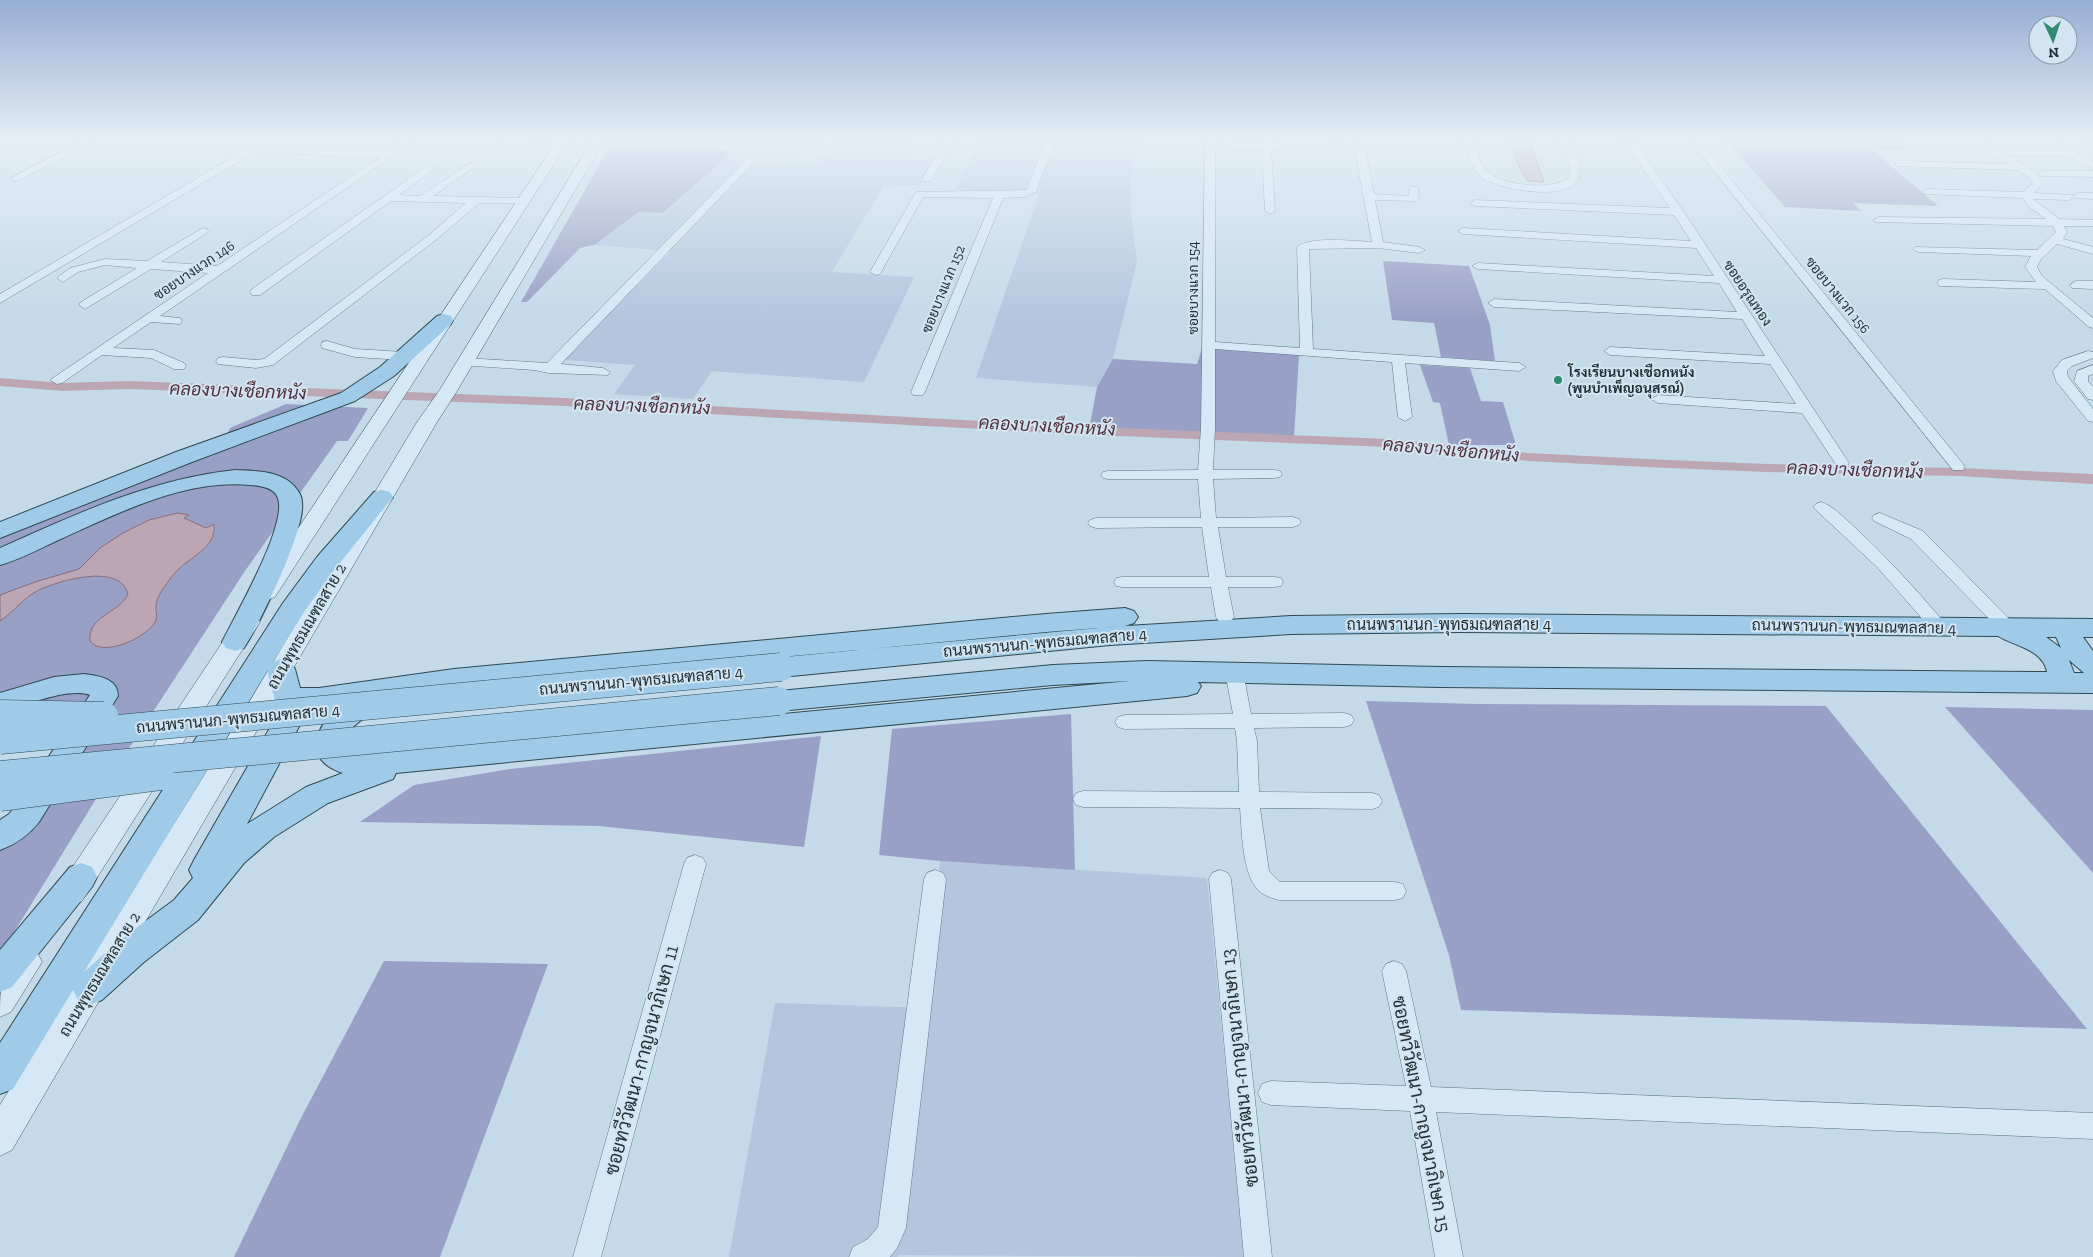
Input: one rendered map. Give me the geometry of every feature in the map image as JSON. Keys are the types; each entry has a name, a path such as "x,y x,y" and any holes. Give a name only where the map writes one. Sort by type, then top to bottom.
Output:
{"main road":[{"name":"ถนนพุทธมณฑลสาย 2","path":"0,1138 90,989 285,682 382,497 563,200"},
{"path":"0,1002 522,201"},
{"path":"0,531 184,457 340,401 371,384 444,320"},
{"path":"0,557 144,497 183,484 242,476 271,481 281,486 288,494 291,514 286,532 235,642"},
{"path":"0,1076 292,609 326,563 382,497"},
{"path":"285,682 303,699 319,698 422,683 1046,623 1154,616 1403,623"},
{"name":"ถนนพรานนก-พุทธมณฑลสาย 4","path":"0,740 1146,633 1243,627 1403,623 2082,628"},
{"path":"2003,628 2039,644 2058,661 2061,668 2061,676 2057,680 2046,683"},
{"path":"2082,628 2069,631 2070,641 2093,666"},
{"name":"ถนนพรานนก-พุทธมณฑลสาย 4","path":"0,775 1012,678 1094,672 1208,671 1343,675 2093,683"},
{"path":"422,683 381,696 350,712 333,732 330,741 331,750 342,761 364,765 1236,682 1343,675"},
{"path":"186,910 209,863 289,719 291,710 285,682"},
{"path":"0,703 76,684 95,684 104,691 104,696 28,813 20,823 0,837"},
{"path":"0,726 112,716 172,713 260,716"},
{"path":"0,714 112,716"},
{"path":"0,797 149,778 301,746"},
{"path":"90,989 132,951 186,910 233,854 263,828 298,806 336,787 376,773 412,764 461,756"},
{"path":"0,976 82,877"}],"street":[{"path":"0,298 167,200"},
{"name":"ซอยบางแวก 146","path":"62,376 322,200"},
{"path":"256,292 387,200"},
{"path":"416,200 522,201"},
{"path":"549,369 713,200"},
{"path":"876,272 917,200"},
{"name":"ซอยบางแวก 152","path":"918,392 997,200"},
{"name":"ซอยบางแวก 154","path":"1209,200 1207,451 1204,474 1208,522 1225,617"},
{"path":"1269,200 1270,211"},
{"path":"1369,200 1378,245"},
{"name":"ซอยอรุณทอง","path":"1670,200 1720,280 1746,316 1842,463"},
{"name":"ซอยบางแวก 156","path":"1742,200 1958,467"},
{"path":"2028,200 2058,223 2062,232 2033,258 2031,267 2038,278 2093,324"},
{"path":"223,361 256,364 268,362 425,243 475,201"},
{"path":"1475,202 1679,212"},
{"path":"1879,220 2093,224"},
{"path":"85,305 203,231"},
{"path":"1463,231 1698,245"},
{"path":"2055,240 2093,252"},
{"path":"1307,353 1303,247 1312,244 1378,245 1419,250"},
{"path":"1919,249 2039,253"},
{"path":"63,278 74,270 100,262 220,270"},
{"path":"1478,266 1720,280"},
{"path":"1943,284 2047,286"},
{"path":"2076,285 2093,285"},
{"path":"1494,303 1746,316"},
{"path":"148,318 176,321"},
{"path":"327,345 337,350 361,354 404,356"},
{"path":"1208,345 1519,367"},
{"path":"99,351 154,354 179,366"},
{"path":"1610,351 1774,360"},
{"path":"2091,356 2068,363 2060,371 2061,378 2070,391 2093,418"},
{"path":"1398,359 1405,417"},
{"path":"465,362 498,362 549,369 603,372"},
{"path":"2093,369 2082,374 2081,380 2093,396"},
{"path":"1658,398 1806,409"},
{"path":"1108,475 1275,474"},
{"path":"1821,507 1880,559 1938,626"},
{"path":"1880,518 1917,535 2003,628"},
{"path":"1096,523 1293,522"},
{"path":"1122,582 1275,582"},
{"path":"1236,682 1247,741 1248,801 1258,871 1262,881 1278,891 1395,891"},
{"path":"1125,722 1344,720"},
{"path":"1083,799 1372,801"},
{"name":"ซอยทวีวัฒนา-กาญจนาภิเษก 11","path":"587,1257 695,864"},
{"path":"863,1257 873,1253 885,1244 892,1228 935,879"},
{"name":"ซอยทวีวัฒนา-กาญจนาภิเษก 13","path":"1220,879 1258,1257"},
{"name":"ซอยทวีวัฒนา-กาญจนาภิเษก 15","path":"1394,971 1421,1100 1449,1257"},
{"path":"1271,1094 2093,1126"}],"shaded area":[{"path":"579,200 678,200 663,213 639,212 594,245 580,248 527,302 521,302"},
{"path":"679,200 875,200 832,272 914,277 864,382 712,371 693,399 614,394 635,365 564,360 671,251 594,245 639,212 664,213"},
{"path":"1037,200 1131,200 1137,262 1113,359 1097,387 976,378"},
{"path":"1779,200 1931,200 1938,206 1853,203 1861,211 1785,207"},
{"path":"1383,261 1469,266 1490,325 1495,361 1441,357 1434,323 1392,320"},
{"path":"1203,345 1299,355 1294,438 1088,435 1097,387 1113,359 1197,364"},
{"path":"1420,365 1470,368 1481,401 1503,402 1516,445 1449,445 1440,403 1433,402"},
{"path":"286,404 368,408 348,441 337,441 245,571 96,799 0,955 0,843 75,761 116,700 0,709 0,536 222,445 230,428"},
{"path":"177,513 189,515 184,518 206,528 214,524 214,533 206,546 181,567 166,584 157,602 157,617 154,624 142,635 113,647 96,646 90,641 90,633 94,626 118,606 128,594 123,584 101,576 73,579 39,590 0,621 0,595 79,569 100,548 123,533 149,520"},
{"path":"1366,701 1479,704 1826,706 2087,1029 1461,1010 1449,955"},
{"path":"1945,707 2093,710 2093,873"},
{"path":"1071,714 1075,870 879,855 892,729"},
{"path":"821,736 804,847 599,826 360,822 414,785 510,769"},
{"path":"940,861 1207,878 1244,1257 900,1255 897,1257 729,1257 775,1003 928,1008"},
{"path":"384,961 548,964 440,1257 234,1257 301,1118"}],"waterway":[{"name":"คลองบางเชือกหนัง","path":"0,382 63,387 129,385 564,402 1070,430 1388,443 1528,457 1646,463 1767,468 1959,472 2093,479"}],"place":[{"name":"โรงเรียนบางเชือกหนัง (พูนบำเพ็ญอนุสรณ์)","path":"1558,380"}]}
